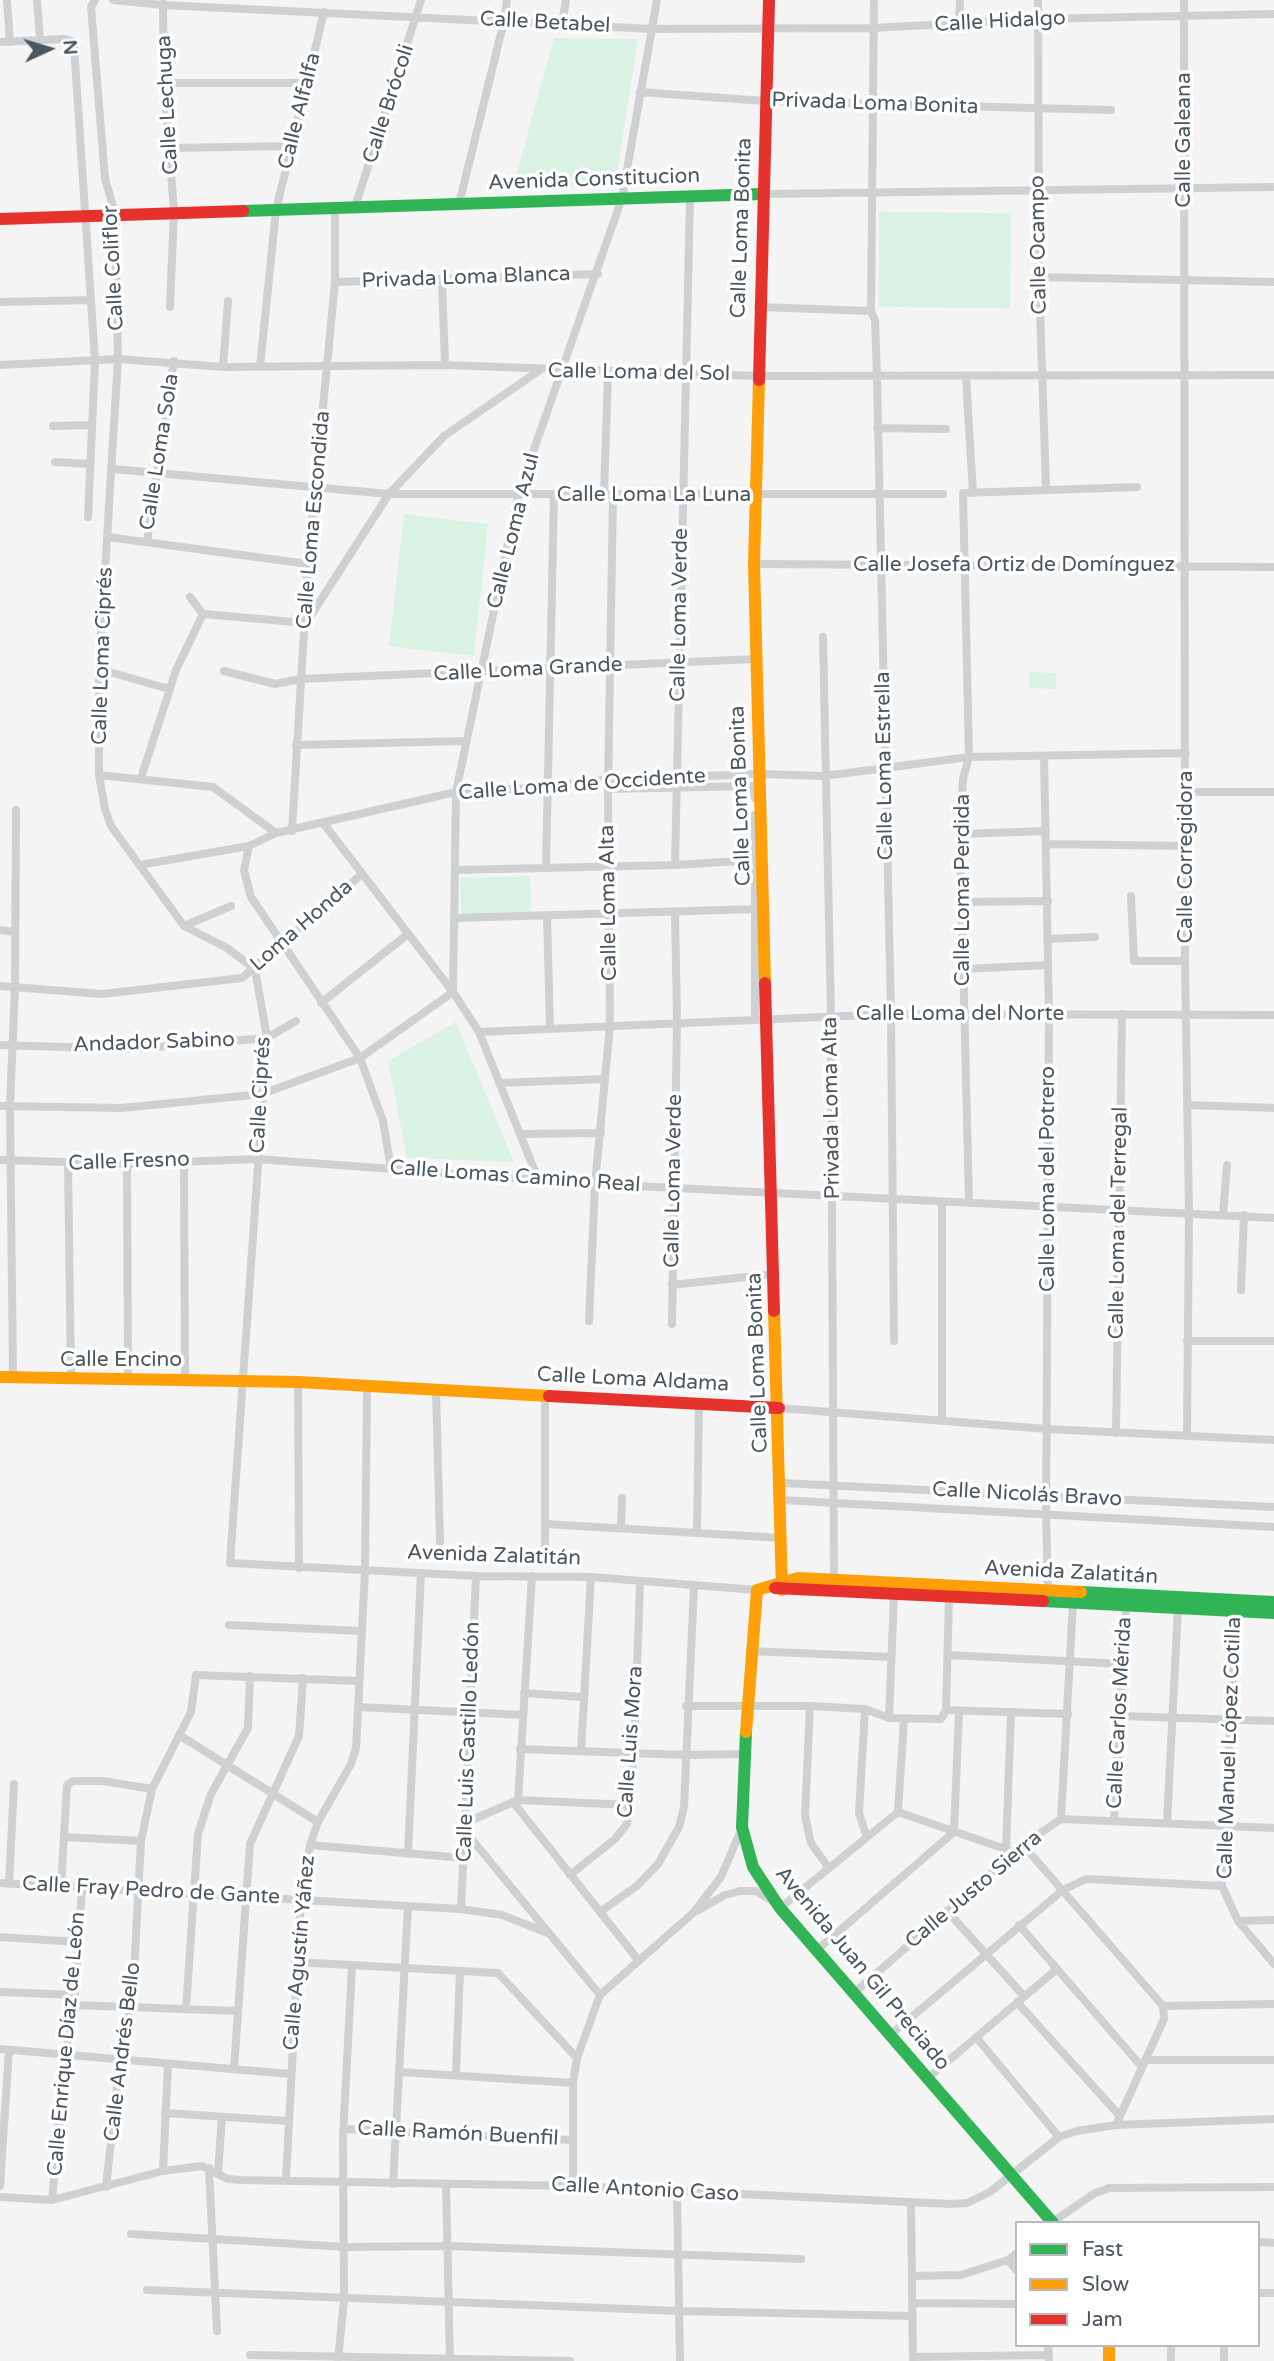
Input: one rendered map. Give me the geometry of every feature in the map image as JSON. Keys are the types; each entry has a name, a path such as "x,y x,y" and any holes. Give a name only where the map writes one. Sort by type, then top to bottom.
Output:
{"street":[{"path":"7,0 10,42"},
{"path":"37,0 40,40"},
{"name":"Calle Coliflor","path":"94,0 91,7 105,178 115,214 118,359 108,537"},
{"name":"Calle Betabel","path":"113,0 653,29 768,29"},
{"name":"Calle Brócoli","path":"355,207 421,0"},
{"path":"459,204 507,0"},
{"path":"562,24 566,0"},
{"name":"Calle Loma Azul","path":"453,992 456,792 466,741 518,495 559,371 598,274 622,198 657,0"},
{"name":"Calle Loma Bonita","path":"769,0 758,307 754,564 762,774 761,1018 772,1195 781,1483 779,1586"},
{"name":"Calle Loma Estrella","path":"874,0 870,191 871,311 875,320 877,377 891,1014 894,1341"},
{"path":"959,24 960,0"},
{"name":"Calle Ocampo","path":"1038,0 1039,277 1046,490"},
{"name":"Calle Galeana","path":"1184,0 1184,279"},
{"name":"Calle Lechuga","path":"163,3 164,83 174,211 170,307"},
{"name":"Calle Alfalfa","path":"276,210 324,12"},
{"name":"Calle Hidalgo","path":"768,29 873,28 1039,19 1274,15"},
{"path":"0,42 72,40 87,214 95,361 88,517"},
{"path":"164,83 307,83"},
{"name":"Privada Loma Bonita","path":"640,92 764,101 1111,110"},
{"path":"170,148 291,146"},
{"name":"Avenida Constitucion","path":"0,219 174,211 870,191 1274,187"},
{"name":"Calle Loma Verde","path":"675,865 690,197"},
{"name":"Calle Loma Escondida","path":"292,831 308,564 335,282 335,208"},
{"path":"260,367 276,210"},
{"name":"Privada Loma Blanca","path":"335,282 598,274"},
{"path":"1039,277 1274,282"},
{"path":"443,279 444,365"},
{"name":"Calle Corregidora","path":"1184,279 1185,961 1189,1105 1187,1435"},
{"path":"0,302 91,300"},
{"path":"223,367 228,301"},
{"path":"758,307 871,311"},
{"name":"Calle Loma del Sol","path":"0,365 118,359 174,361 223,367 444,365 758,376 1274,375"},
{"name":"Calle Loma Sola","path":"147,542 155,471 174,361"},
{"path":"190,597 203,614 306,623 389,495 444,436 540,370"},
{"name":"Calle Loma Alta","path":"595,1184 610,1025 607,867 610,666 608,372"},
{"name":"Calle Loma Perdida","path":"966,377 969,757 963,779 960,834 969,1203"},
{"path":"53,426 92,425"},
{"path":"877,428 946,429"},
{"path":"55,462 89,464"},
{"name":"Calle Loma La Luna","path":"113,469 316,486 389,495 943,494"},
{"path":"968,493 1137,487"},
{"path":"546,868 554,495"},
{"path":"108,537 308,564"},
{"name":"Calle Loma Ciprés","path":"108,537 99,669 99,775 111,826 140,865"},
{"name":"Calle Josefa Ortiz de Domínguez","path":"754,564 1274,567"},
{"path":"141,778 169,689 203,614"},
{"name":"Privada Loma Alta","path":"823,637 831,1016 834,1579"},
{"name":"Calle Loma Grande","path":"224,671 266,684 300,678 481,673 756,659"},
{"path":"99,669 169,689"},
{"path":"296,745 466,741"},
{"name":"Calle Loma de Occidente","path":"140,865 249,846 276,832 324,824 456,792 676,776 824,776 885,771 969,757 1186,753"},
{"name":"Calle Loma del Potrero","path":"1044,756 1049,1014 1045,1515 1048,1597"},
{"path":"99,775 214,787 276,832"},
{"path":"608,789 752,786 761,1018"},
{"path":"1186,792 1274,792"},
{"path":"7,1377 10,1161 5,1106 15,986 16,810"},
{"path":"324,824 453,992 479,1032 538,1180"},
{"path":"960,834 1046,831"},
{"path":"1046,844 1186,846"},
{"path":"249,846 244,870 251,897 360,1058 383,1121 391,1169"},
{"path":"456,870 675,865 755,860"},
{"path":"140,865 184,926 227,948 255,968"},
{"name":"Loma Honda","path":"15,986 102,994 242,978 362,874"},
{"path":"1131,896 1134,961 1185,961"},
{"path":"962,902 1048,901"},
{"path":"184,926 231,906"},
{"path":"456,918 756,909"},
{"name":"Calle Loma Verde","path":"672,1324 677,1021 675,913"},
{"path":"547,915 550,1028"},
{"path":"0,930 15,932"},
{"path":"321,1003 408,934"},
{"path":"1048,939 1095,937"},
{"path":"963,969 1048,965"},
{"name":"Calle Ciprés","path":"230,1563 267,1038 255,968"},
{"path":"0,986 15,986"},
{"path":"5,1106 122,1108 262,1094 360,1058 453,992"},
{"name":"Calle Loma del Norte","path":"479,1032 677,1021 891,1014 1274,1015"},
{"name":"Calle Loma del Terregal","path":"1116,1433 1122,1014"},
{"path":"267,1038 296,1021"},
{"name":"Andador Sabino","path":"0,1045 131,1049 267,1038"},
{"path":"499,1083 606,1079"},
{"path":"1189,1105 1274,1108"},
{"path":"520,1134 601,1133"},
{"name":"Calle Lomas Camino Real","path":"257,1159 772,1195 1274,1218"},
{"name":"Calle Fresno","path":"0,1160 127,1164 257,1159"},
{"path":"184,1160 185,1379"},
{"path":"68,1164 71,1378"},
{"path":"127,1164 128,1379"},
{"path":"1223,1215 1227,1165"},
{"path":"589,1321 595,1184"},
{"path":"942,1202 942,1420"},
{"path":"1241,1290 1244,1215"},
{"path":"672,1285 774,1275"},
{"path":"1188,1341 1274,1341"},
{"name":"Calle Encino","path":"7,1377 242,1380"},
{"name":"Calle Loma Aldama","path":"242,1380 699,1403 1047,1429 1274,1440"},
{"path":"298,1382 299,1568"},
{"name":"Calle Agustín Yáñez","path":"286,2179 300,1898 310,1845 318,1822 351,1764 356,1748 365,1571 367,1388"},
{"path":"436,1390 440,1542"},
{"path":"545,1395 545,1549"},
{"path":"697,1534 699,1403"},
{"name":"Calle Nicolás Bravo","path":"781,1483 1274,1507"},
{"path":"621,1528 622,1498"},
{"name":"Calle Nicolás Bravo","path":"781,1500 1274,1527"},
{"path":"546,1524 782,1538"},
{"name":"Avenida Zalatitán","path":"230,1563 476,1576 590,1577 640,1583 757,1590"},
{"path":"408,1854 421,1573"},
{"name":"Calle Luis Castillo Ledón","path":"461,1909 476,1576"},
{"path":"532,1576 516,1801 570,1875 639,1961"},
{"path":"581,1751 590,1577"},
{"name":"Avenida Zalatitán","path":"779,1586 797,1578 834,1579 1048,1597 1236,1606 1274,1613"},
{"name":"Calle Luis Mora","path":"570,1875 615,1839 627,1824 634,1753 640,1583"},
{"path":"600,1912 638,1885 670,1846 684,1807 694,1586"},
{"path":"757,1590 779,1586"},
{"name":"Avenida Zalatitán","path":"779,1586 894,1595 1048,1597 1073,1603 1178,1608 1274,1602"},
{"name":"Avenida Juan Gil Preciado","path":"757,1590 750,1651 742,1827 753,1867 779,1906 1051,2221"},
{"path":"889,1718 894,1595"},
{"path":"687,1706 865,1709 889,1718 941,1720 946,1713 949,1597"},
{"path":"1061,1819 1073,1603"},
{"name":"Calle Carlos Mérida","path":"1114,1820 1126,1606"},
{"name":"Calle Manuel López Cotilla","path":"1236,1606 1223,1886 1238,1921 1274,1964"},
{"path":"1167,1824 1178,1608"},
{"path":"229,1625 361,1631"},
{"path":"750,1651 891,1657"},
{"path":"948,1655 1123,1664"},
{"name":"Calle Andrés Bello","path":"106,2188 120,2059 132,2005 141,1840 152,1789 191,1712 196,1675 250,1675"},
{"path":"186,2008 192,1895 203,1813 248,1728 250,1675 359,1681"},
{"path":"234,2069 244,1898 250,1844 299,1736 303,1678"},
{"path":"524,1693 583,1697"},
{"path":"810,1706 804,1816 811,1843 828,1867"},
{"path":"358,1707 523,1715"},
{"path":"865,1709 859,1813 866,1835"},
{"path":"946,1713 959,1711 1068,1714"},
{"path":"817,1950 954,1832 959,1711"},
{"path":"898,1812 1010,1851 1010,1712"},
{"path":"1120,1716 1274,1721"},
{"path":"898,1812 904,1720"},
{"path":"179,1735 318,1822"},
{"path":"520,1749 686,1755 746,1754"},
{"name":"Calle Enrique Díaz de León","path":"61,1887 67,1785 73,1781 103,1781 152,1789"},
{"path":"4,1884 14,1784"},
{"path":"600,1995 465,1827 516,1801 630,1805"},
{"path":"693,1913 725,1895 740,1891 756,1891 779,1906 898,1812"},
{"name":"Calle Justo Sierra","path":"854,1993 1010,1851 1061,1819 1274,1828"},
{"path":"573,2186 573,2083 577,2058 600,1995 693,1913 721,1877 742,1827"},
{"path":"64,1837 141,1840"},
{"path":"1023,1844 1164,2010"},
{"path":"310,1845 464,1858"},
{"path":"890,2035 1063,1890 1095,1877 1223,1886"},
{"name":"Calle Fray Pedro de Gante","path":"4,1884 244,1898 300,1898 461,1909 502,1915 550,1934"},
{"name":"Calle Enrique Díaz de León","path":"52,2200 75,2000 82,1888"},
{"path":"393,2184 408,1906"},
{"path":"947,1911 1119,2115"},
{"path":"1238,1921 1274,1920"},
{"path":"1019,1925 1143,2063 1274,2060"},
{"path":"0,1937 77,1942"},
{"path":"295,1962 492,1972 503,1977 577,2058"},
{"path":"338,2358 344,2299 342,2182 352,1966"},
{"path":"928,2078 1057,1969"},
{"path":"456,2074 460,1971"},
{"path":"0,1992 132,2005 237,2011"},
{"path":"1164,2010 1274,2004"},
{"path":"1116,2125 1164,2010"},
{"path":"976,2037 1059,2137"},
{"path":"0,2186 4,2050 290,2074"},
{"path":"163,2171 168,2064"},
{"path":"400,2072 573,2083"},
{"path":"165,2113 288,2121"},
{"path":"219,2173 222,2117"},
{"name":"Calle Antonio Caso","path":"209,2168 241,2180 573,2186 911,2205 967,2203 990,2192 1059,2137 1116,2125 1274,2119"},
{"name":"Calle Ramón Buenfil","path":"344,2129 572,2140"},
{"path":"0,2197 52,2200 163,2171 209,2168 217,2331"},
{"path":"446,2185 450,2359"},
{"path":"1053,2221 1095,2193 1109,2188 1274,2187"},
{"path":"677,2192 680,2361"},
{"path":"911,2205 913,2359 1049,2358"},
{"path":"131,2234 345,2247 448,2246 800,2259"},
{"path":"912,2276 961,2275 1008,2260 1015,2255"},
{"path":"1008,2260 1015,2269"},
{"path":"147,2290 680,2311 912,2316"},
{"path":"912,2303 1015,2304"},
{"path":"250,2355 570,2361"}],"green space":[{"path":"554,38 638,39 615,186 512,190"},
{"path":"879,212 1011,213 1010,308 879,307"},
{"path":"404,514 488,524 474,656 389,646"},
{"path":"1029,672 1056,673 1056,689 1029,688"},
{"path":"530,876 531,912 461,915 460,878"},
{"path":"456,1022 514,1162 407,1158 388,1061"}],"traffic: fast":[{"path":"243,211 762,194"},
{"path":"1081,1592 1274,1602"},
{"path":"1043,1601 1274,1613"},
{"path":"746,1732 742,1827 753,1867 780,1908 1051,2221"}],"traffic: slow":[{"path":"759,380 754,564 765,983"},
{"path":"774,1311 782,1590"},
{"path":"0,1377 298,1382 549,1396"},
{"path":"746,1732 757,1590 798,1578 1081,1592"},
{"path":"1109,2347 1109,2361"}],"traffic: jam":[{"path":"759,380 769,0"},
{"path":"0,219 243,211"},
{"path":"765,983 774,1311"},
{"path":"549,1396 779,1408"},
{"path":"775,1588 1043,1601"}]}
